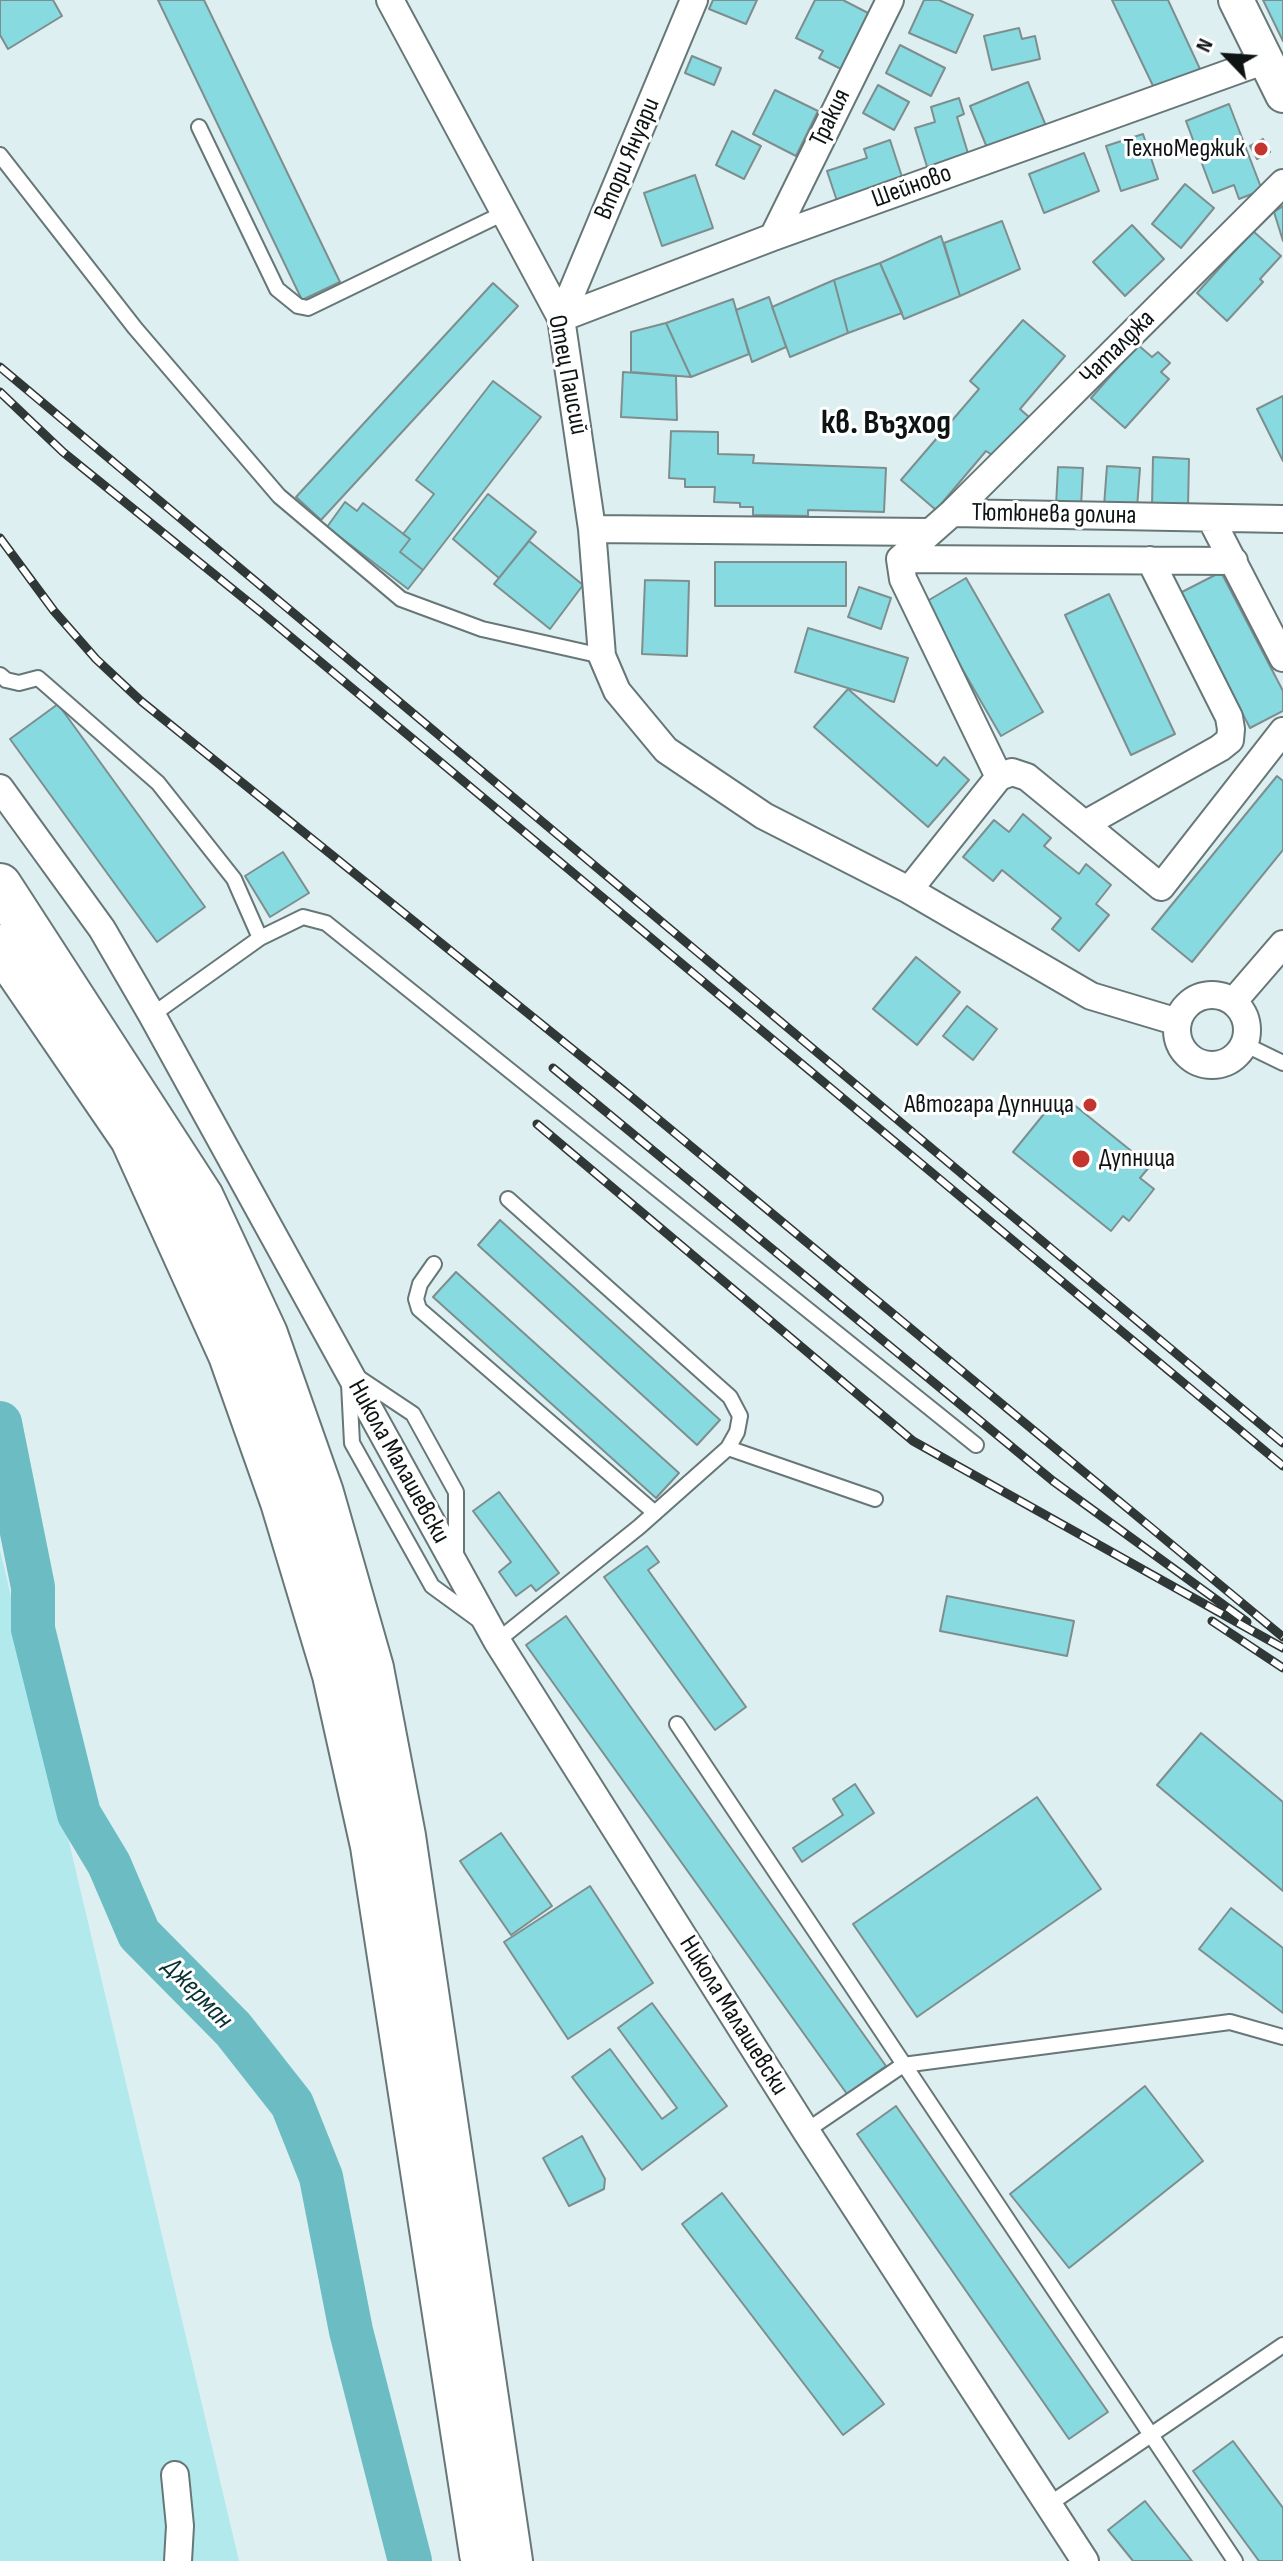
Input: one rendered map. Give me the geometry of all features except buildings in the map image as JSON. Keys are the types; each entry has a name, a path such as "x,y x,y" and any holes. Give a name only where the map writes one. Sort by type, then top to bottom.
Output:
{"main road":[{"path":"0,885 202,1197 266,1334 322,1493 372,1668 404,1836 511,2561"},
{"path":"0,946 132,1139 230,1355 282,1502 330,1660 372,1846 482,2561"}],"street":[{"name":"Отец Паисий","path":"390,0 561,318 592,529 602,656 617,691 666,750 764,816 909,890 1091,996 1178,1022"},
{"name":"Втори Януари","path":"561,318 694,0"},
{"name":"Тракия","path":"773,237 890,0"},
{"path":"1236,0 1283,95"},
{"name":"Шейново","path":"561,318 773,237 1266,60"},
{"name":"Чаталджа","path":"952,513 1283,183"},
{"name":"Тютюнева долина","path":"900,559 952,513 1283,519"},
{"path":"1211,519 1283,658"},
{"path":"592,529 930,532"},
{"path":"999,777 903,579 900,559 1234,561"},
{"path":"1085,824 1230,740 1229,717 1150,560"},
{"path":"909,890 999,777 1012,772 1027,777 1161,887 1283,731"},
{"name":"Никола Малашевски","path":"0,788 102,929 493,1634 806,2131 1085,2561"},
{"path":"1233,1002 1283,944"},
{"path":"1200,997 1223,997 1233,1002 1245,1021 1247,1033 1244,1044 1228,1061 1206,1065 1186,1054 1180,1044 1178,1022 1190,1003 1200,997"},
{"path":"175,2475 180,2526 178,2561"}],"lane":[{"path":"199,127 277,289 298,306 308,308 504,213"},
{"path":"0,155 135,328 279,496 401,599 482,629 602,656"},
{"path":"0,675 19,683 38,678 158,783 234,879 260,938"},
{"path":"152,1015 260,938 303,917 326,923 976,1445"},
{"path":"1244,1044 1283,1063"},
{"path":"349,1371 352,1443 432,1586 493,1634 655,1513 728,1448 737,1432 740,1416 730,1397 508,1199"},
{"path":"434,1264 420,1284 416,1299 419,1309 655,1513"},
{"path":"349,1371 413,1414 456,1492 455,1566"},
{"path":"728,1448 875,1499"},
{"path":"677,1724 1235,2561"},
{"path":"806,2131 903,2065 1230,2022 1283,2037"},
{"path":"1048,2505 1283,2345"}],"shaded area":[{"path":"0,1550 239,2561 0,2561"}],"waterway":[{"name":"Джерман","path":"0,1423 33,1587 33,1629 79,1814 109,1864 139,1934 233,2029 292,2104 321,2177 351,2331 410,2561"}],"railway":[{"path":"0,367 1283,1443"},
{"path":"0,392 63,452 262,613 1283,1466"},
{"path":"0,538 54,611 96,659 141,701 623,1090 1283,1637"},
{"path":"553,1068 1053,1481 1247,1622"},
{"path":"537,1124 913,1441 1283,1648"},
{"path":"1212,1621 1283,1668"}],"place":[{"name":"ТехноМеджик","path":"1261,149"},
{"name":"Автогара Дупница","path":"1090,1105"},
{"name":"Дупница","path":"1081,1159"}],"district":[{"name":"кв. Възход","path":"886,424"}]}
